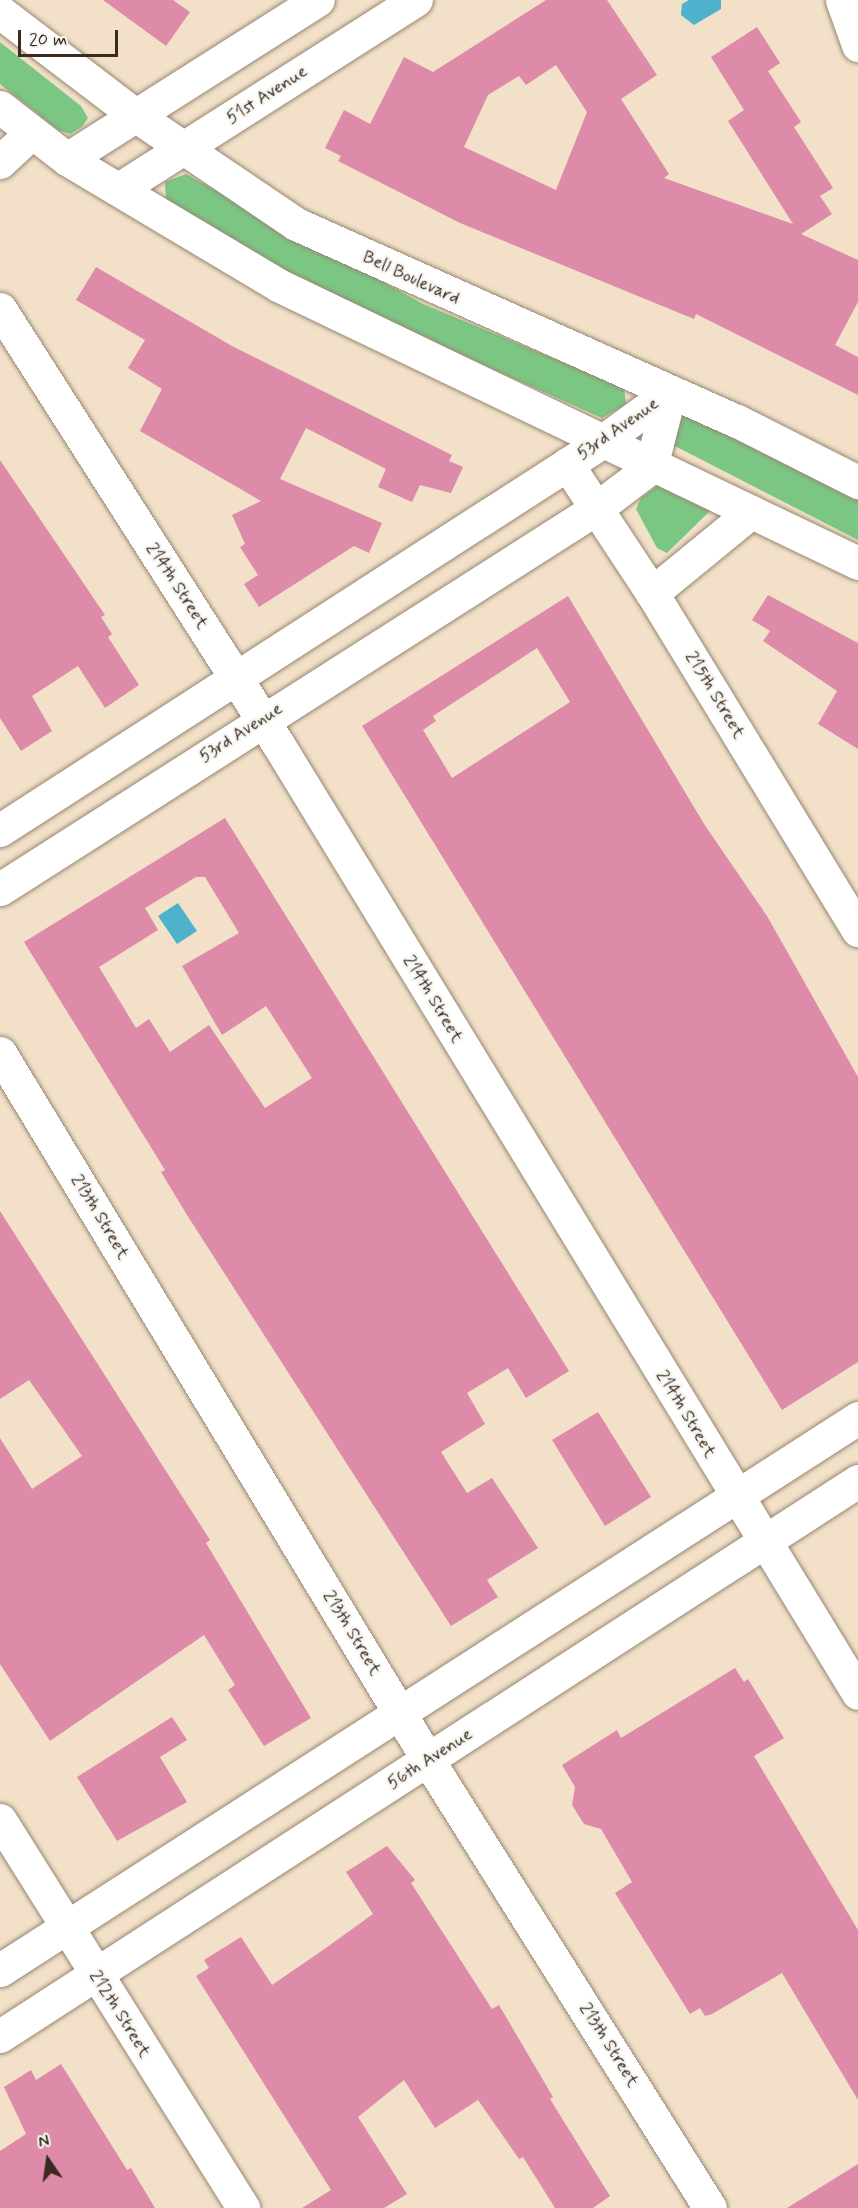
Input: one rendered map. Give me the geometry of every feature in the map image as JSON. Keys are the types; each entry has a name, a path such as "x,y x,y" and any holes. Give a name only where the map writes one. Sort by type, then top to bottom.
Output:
{"street":[{"path":"67,159 318,0"},
{"name":"51st Avenue","path":"119,189 416,0"},
{"path":"842,0 858,45"},
{"name":"Bell Boulevard","path":"0,12 135,116 296,224 670,392 858,482"},
{"path":"0,107 67,159 278,285 600,443 858,563"},
{"path":"0,162 31,133"},
{"name":"214th Street","path":"0,309 262,718 858,1693"},
{"name":"53rd Avenue","path":"0,831 600,443 670,392"},
{"name":"53rd Avenue","path":"0,889 262,718 597,508 651,467 670,392"},
{"name":"215th Street","path":"567,464 652,593 858,930"},
{"path":"652,593 751,512"},
{"name":"213th Street","path":"0,1053 428,1760 710,2208"},
{"path":"0,1970 858,1418"},
{"name":"56th Avenue","path":"0,2036 858,1481"},
{"name":"212th Street","path":"0,1820 243,2208"}],"green space":[{"path":"0,42 81,106 88,118 82,127 70,134 58,130 0,84"},
{"path":"186,174 423,304 624,388 626,404 602,418 316,290 166,202 165,182"},
{"path":"683,411 858,498 858,540 671,444 670,416"},
{"path":"668,478 714,507 667,553 657,548 636,509 641,498"}],"water":[{"path":"689,0 721,0 721,9 694,25 681,15 682,4"},
{"path":"178,903 197,931 177,944 158,916"}],"building":[{"path":"103,0 173,0 190,12 166,46"},
{"path":"546,0 607,0 657,75 621,99 669,174 664,178 793,224 728,121 744,110 711,57 757,27 780,63 768,71 801,122 794,127 833,188 820,196 832,214 801,234 858,260 858,302 835,345 858,357 858,395 696,314 694,319 460,223 338,161 341,156 325,148 344,110 370,124 404,57 433,72","holes":["556,65 587,112 556,190 464,147 488,95 519,76 526,85"]},
{"path":"96,267 232,346 452,455 449,461 463,467 451,493 420,485 412,502 378,487 386,469 306,428 280,479 382,523 369,553 354,546 259,607 244,584 258,575 240,547 245,544 232,515 261,501 140,431 162,389 128,368 145,340 76,300"},
{"path":"0,460 105,615 101,617 112,634 108,637 139,685 105,708 78,666 32,696 52,731 21,751 0,718"},
{"path":"768,595 858,643 858,749 818,724 837,691 763,641 770,631 752,620"},
{"path":"568,596 704,824 767,916 858,1077 858,1362 782,1410 362,726","holes":["537,648 570,702 452,778 423,730 436,721 433,716"]},
{"path":"225,818 569,1371 526,1398 508,1368 467,1393 485,1424 441,1452 467,1493 492,1478 538,1548 487,1580 498,1597 451,1626 187,1215 161,1172 165,1170 24,942","holes":["196,877 205,877 239,933 182,966 222,1035 266,1006 312,1078 265,1108 209,1025 170,1052 149,1019 136,1028 99,967 158,930 145,908"]},
{"path":"0,1211 210,1540 206,1543 311,1718 264,1746 228,1690 235,1685 204,1635 50,1741 0,1664 0,1438 32,1489 82,1456 29,1380 0,1399"},
{"path":"598,1412 651,1497 605,1526 552,1440"},
{"path":"735,1668 744,1682 748,1679 784,1738 754,1756 858,1930 858,2100 782,1973 712,2014 705,2016 700,2008 690,2014 615,1893 632,1882 601,1829 584,1824 572,1805 575,1787 562,1765 617,1730 621,1738"},
{"path":"172,1717 187,1740 160,1757 187,1802 117,1841 77,1777"},
{"path":"387,1846 415,1880 411,1883 492,2009 499,2005 553,2097 550,2099 610,2196 593,2208 555,2208 523,2157 519,2159 478,2100 435,2128 404,2080 358,2117 407,2194 384,2208 302,2208 331,2190 196,1976 209,1968 204,1960 241,1937 272,1985 373,1914 346,1872"},
{"path":"61,2064 127,2170 131,2168 155,2208 0,2208 0,2151 26,2134 4,2087 31,2070 36,2080"},
{"path":"858,2164 858,2208 787,2208"}]}
